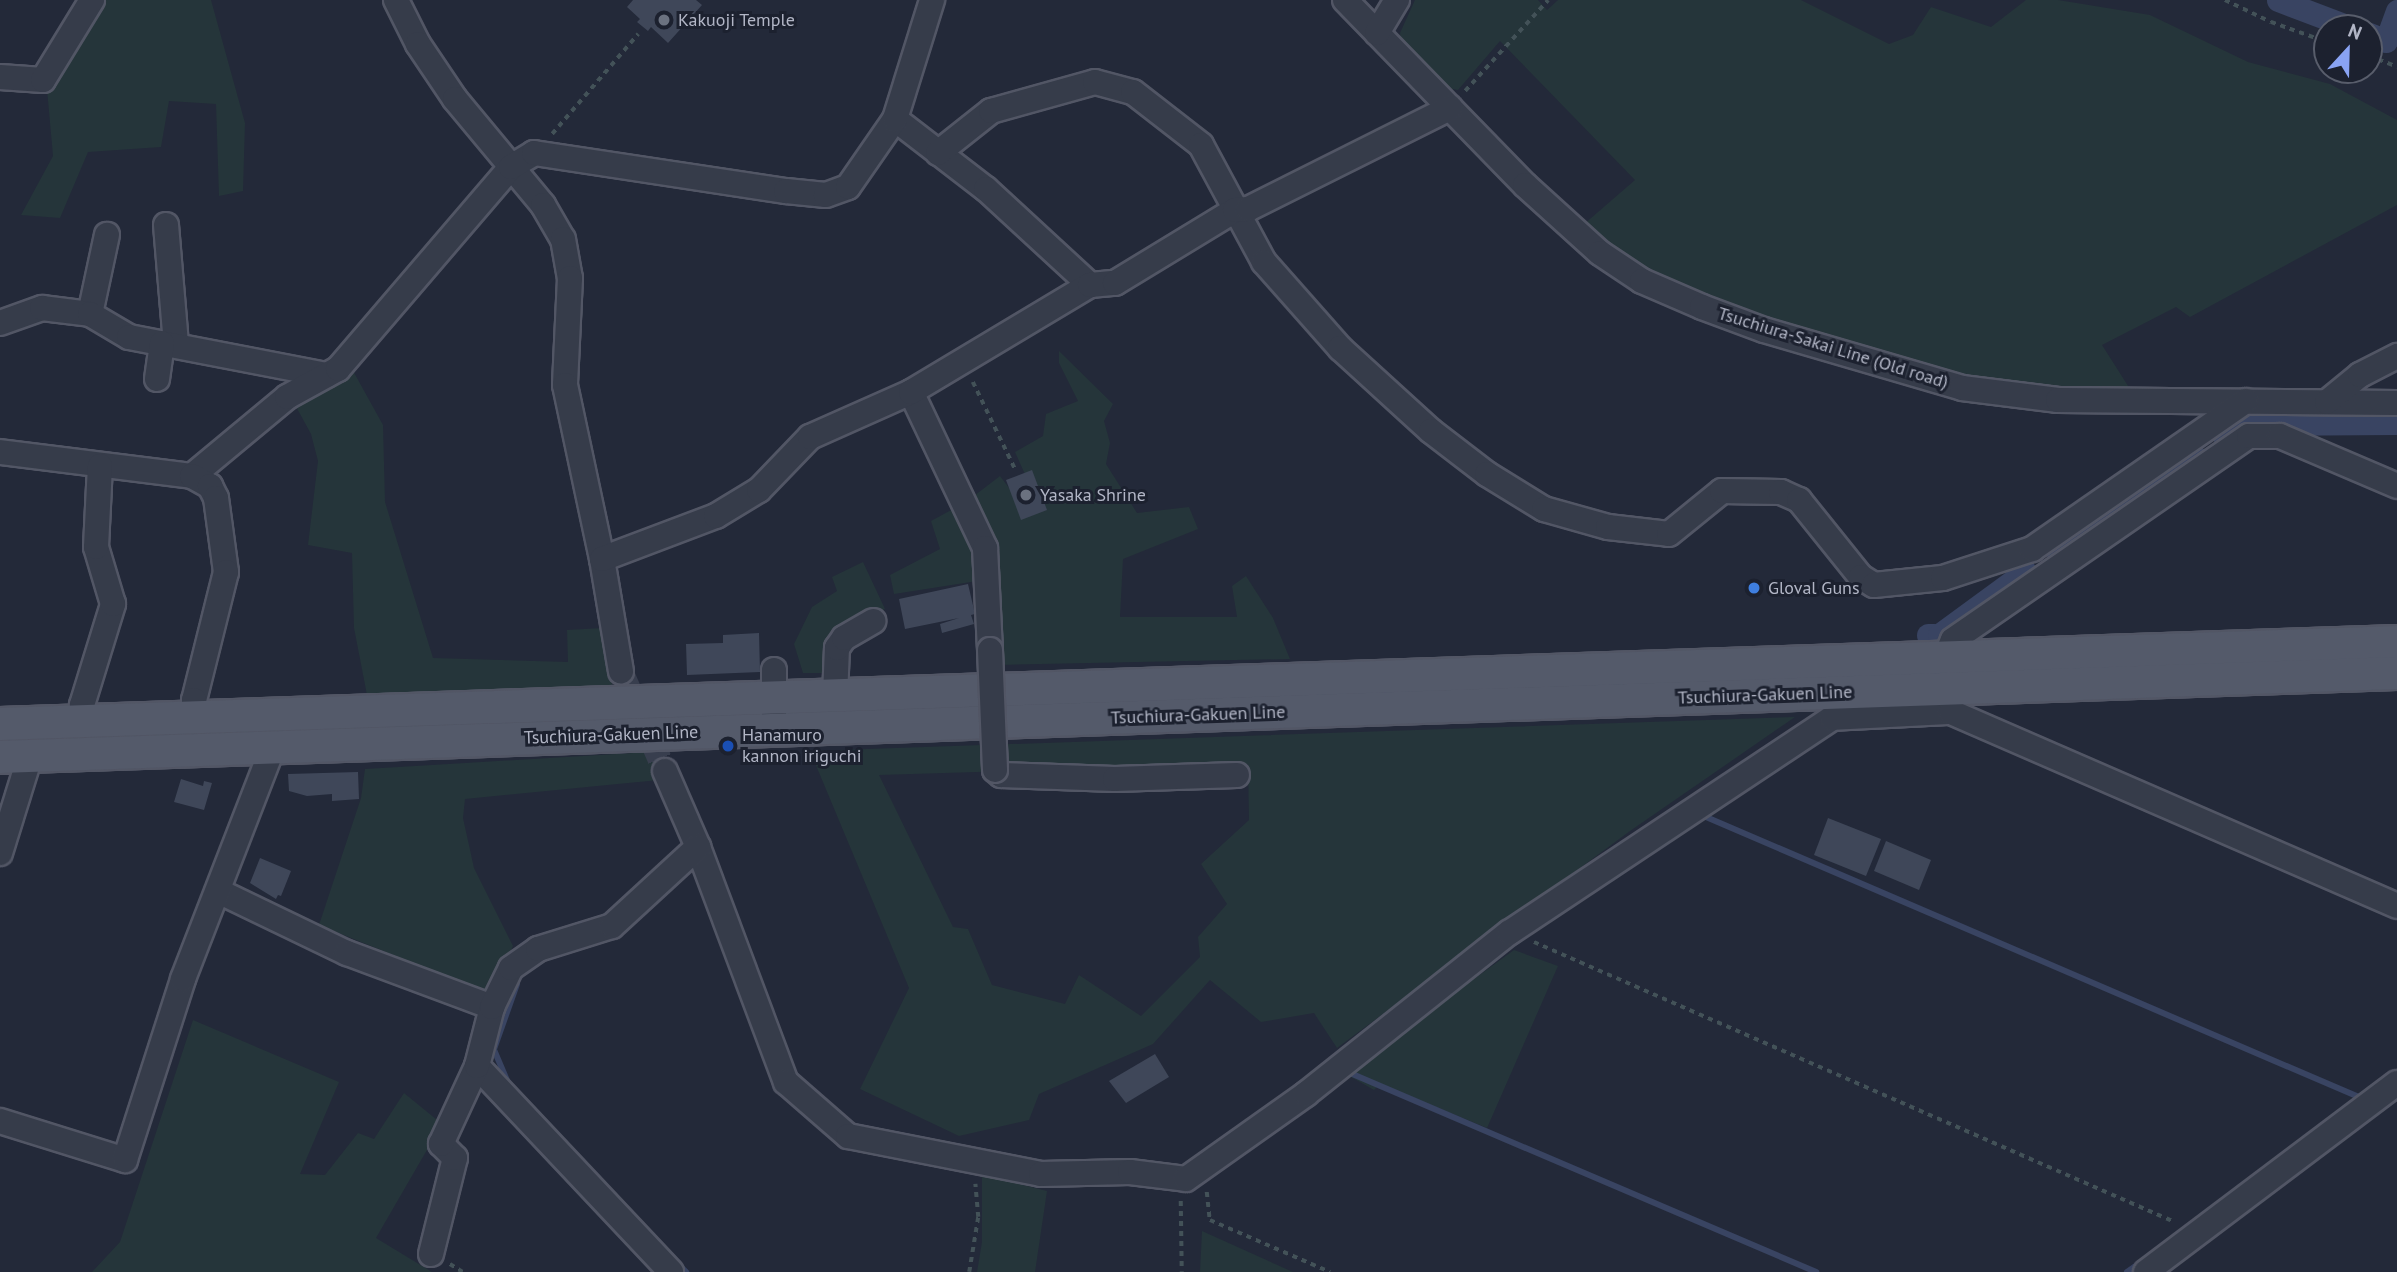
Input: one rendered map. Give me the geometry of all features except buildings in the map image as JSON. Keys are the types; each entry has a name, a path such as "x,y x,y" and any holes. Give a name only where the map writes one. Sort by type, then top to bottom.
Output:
{"main road":[{"name":"Tsuchiura-Gakuen Line","path":"1948,686 2397,642"},
{"name":"Tsuchiura-Gakuen Line","path":"15,757 273,747 774,700 1836,690 2397,673"},
{"name":"Tsuchiura-Gakuen Line","path":"0,724 195,720 835,697 1836,690"}],"street":[{"path":"0,77 43,80 92,0"},
{"path":"396,0 418,44 455,99 543,205 563,239 570,278 565,385 602,559 621,671"},
{"path":"192,476 287,397 338,369 511,167 534,153 826,195 848,187 895,119 932,0"},
{"name":"Tsuchiura-Sakai Line (Old road)","path":"1345,0 1525,185 1600,253 1642,281 1739,321 1962,388 2058,400 2397,403"},
{"path":"1377,33 1397,0"},
{"path":"937,152 991,111 1095,82 1133,92 1201,145 1264,262 1340,348 1431,431 1487,474 1544,509 1608,527 1669,534 1722,491 1781,492 1799,500 1861,578 1874,585 1943,578 2032,549 2246,401"},
{"path":"602,559 716,516 759,490 810,437 911,392 1090,285 1115,283 1235,210 1248,209 1450,108"},
{"path":"895,119 986,189 1090,285"},
{"path":"157,379 169,344 166,225"},
{"path":"90,314 107,235"},
{"path":"0,323 42,308 90,314 129,337 326,375"},
{"path":"2327,402 2360,375 2397,356"},
{"path":"911,392 985,548 995,769 1001,775 1115,779 1237,775"},
{"path":"1948,686 1953,640 2249,436 2280,436 2397,486"},
{"path":"0,452 192,476 210,486 216,498 226,572 194,700 195,720"},
{"path":"83,722 82,705 113,604 96,547 100,466"},
{"path":"2032,549 2049,574"},
{"path":"835,697 837,648 844,638 873,621"},
{"path":"665,771 698,847 786,1082 848,1136 1041,1174 1130,1172 1183,1179 1306,1094 1510,932 1836,690 1948,686 2397,906"},
{"path":"0,1121 125,1160 183,979 273,747"},
{"path":"0,853 15,757"},
{"path":"431,1254 455,1158 441,1144 477,1066 492,1007 511,968 538,949 612,926 698,847"},
{"path":"218,891 346,953 492,1007"},
{"path":"477,1066 671,1272"},
{"path":"2146,1272 2397,1083"}],"path":[{"path":"1450,108 1548,0"},
{"path":"2225,0 2272,22 2313,37"},
{"path":"534,153 638,34"},
{"path":"963,361 1016,471"},
{"path":"1510,932 2177,1223"},
{"path":"969,1272 978,1217 973,1160"},
{"path":"1182,1272 1183,1179 1207,1188 1210,1220 1330,1272"}],"shaded area":[{"path":"100,0 211,0 245,123 243,191 219,196 216,104 169,101 161,147 88,152 60,218 21,215 53,156 47,89"},
{"path":"1415,0 1538,0 1547,10 1558,0 1801,0 1889,44 1913,35 1931,7 1991,27 2026,0 2058,0 2150,15 2248,62 2313,79 2313,84 2330,84 2397,120 2397,205 2190,317 2176,307 2102,345 2130,389 2046,386 1980,378 1774,322 1643,271 1583,225 1635,180 1500,41 1458,90 1448,88 1401,41 1400,33"},
{"path":"1059,351 1113,404 1104,421 1110,443 1106,464 1137,513 1189,507 1198,529 1123,559 1120,617 1237,617 1232,586 1246,576 1273,618 1290,659 997,665 990,579 894,594 890,575 940,549 931,521 966,502 1000,476 1028,513 1040,508 1015,452 1043,436 1046,414 1078,401 1059,363"},
{"path":"352,369 383,425 385,502 433,658 568,662 567,630 603,628 612,685 367,695 354,628 352,553 308,545 318,461 311,434 294,403"},
{"path":"863,562 885,609 851,625 827,673 803,673 794,644 812,607 837,591 832,577"},
{"path":"1795,717 1630,831 1337,1048 1314,1013 1261,1022 1210,980 1153,1044 1039,1094 1029,1120 959,1136 860,1089 909,988 810,751","holes":["1248,764 1249,820 1201,864 1227,904 1198,937 1200,957 1141,1016 1079,975 1065,1004 992,985 968,929 953,927 879,775"]},
{"path":"650,752 659,780 465,799 463,818 474,868 513,946 490,994 319,925 361,798 365,769"},
{"path":"1514,950 1558,966 1487,1128 1380,1084 1374,1090 1344,1073"},
{"path":"193,1020 339,1082 300,1174 325,1175 358,1133 374,1139 404,1093 442,1124 376,1238 432,1272 92,1272 120,1242"},
{"path":"982,1175 1047,1191 1035,1272 977,1272 982,1242"},
{"path":"1202,1231 1293,1272 1200,1272"}],"waterway":[{"path":"2278,0 2315,14"},
{"path":"2383,40 2386,41 2397,11"},
{"path":"2225,439 2253,424 2397,423"},
{"path":"2057,551 2197,458"},
{"path":"1928,635 1939,635 2025,572"},
{"path":"1706,817 2361,1098"},
{"path":"509,1085 494,1049 517,984"},
{"path":"1350,1073 1816,1272"},
{"path":"2127,1272 2143,1261"},
{"path":"677,1263 686,1272"}],"tunnel":[{"path":"621,671 665,771"}],"place":[{"name":"Kakuoji Temple","path":"664,20"},
{"name":"Yasaka Shrine","path":"1026,495"},
{"name":"Gloval Guns","path":"1754,588"},
{"name":"Hanamuro kannon iriguchi","path":"728,746"}]}
